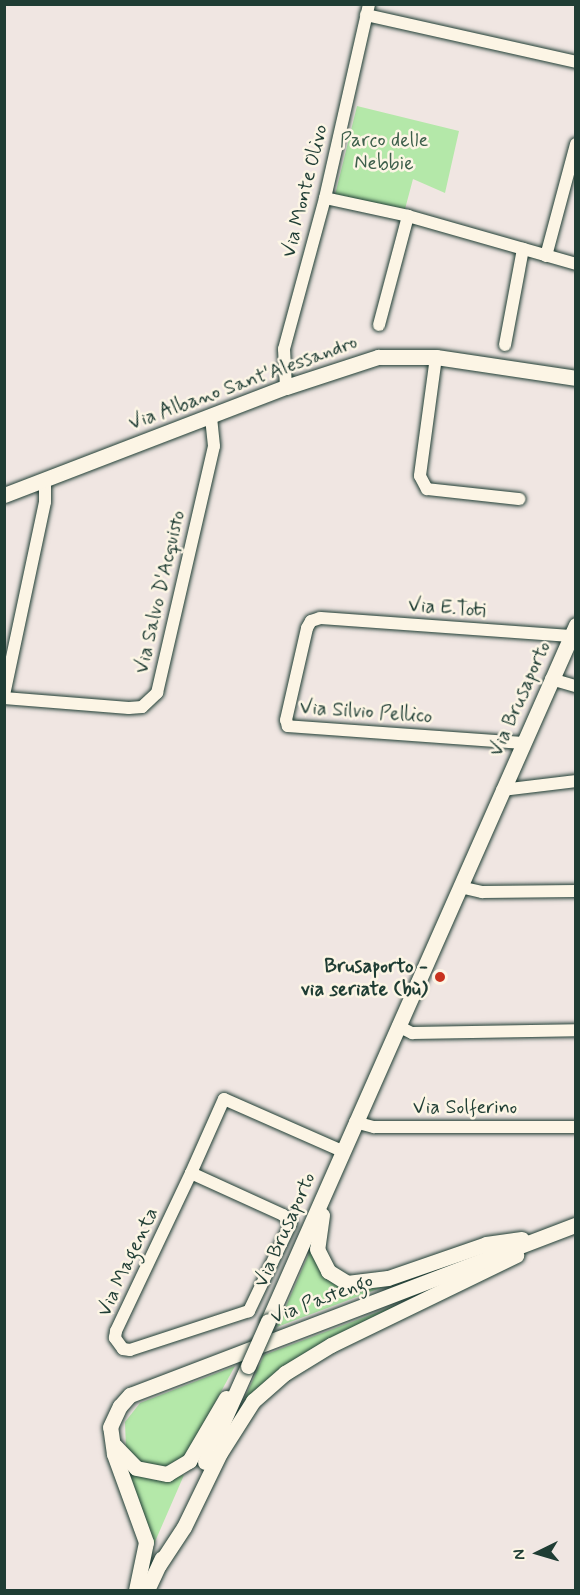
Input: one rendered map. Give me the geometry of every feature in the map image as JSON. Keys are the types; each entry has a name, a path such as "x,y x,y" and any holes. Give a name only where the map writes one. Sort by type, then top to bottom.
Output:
{"street":[{"path":"367,10 576,62"},
{"name":"Via Monte Olivo","path":"286,387 284,349 325,198 367,10"},
{"path":"546,256 576,144"},
{"path":"325,198 408,216 576,264"},
{"path":"379,325 408,216"},
{"path":"505,345 523,249"},
{"name":"Via Albano Sant'Alessandro","path":"4,495 286,387 378,357 436,357 576,378"},
{"path":"436,357 420,476 427,489 519,500"},
{"name":"Via Salvo D'Acquisto","path":"45,479 45,502 4,697 129,708 142,707 157,693 213,446 211,415"},
{"name":"Via E.Toti","path":"320,618 573,631"},
{"name":"Via Silvio Pellico","path":"320,618 310,621 286,720 288,726 523,743"},
{"name":"Via Brusaporto","path":"147,1590 573,631"},
{"path":"551,679 576,686"},
{"path":"502,790 576,782"},
{"path":"460,886 482,892 576,891"},
{"path":"398,1026 412,1033 576,1030"},
{"name":"Via Magenta","path":"191,1173 283,1215 291,1223 249,1311 130,1350 123,1349 115,1338 116,1331 224,1099 339,1157"},
{"name":"Via Solferino","path":"355,1122 374,1127 576,1127"},
{"path":"339,1157 317,1236 317,1249 328,1271 347,1283 388,1278 486,1244 552,1234"},
{"name":"Via Pastengo","path":"111,1438 113,1418 130,1395 576,1225"},
{"path":"159,1565 184,1527 220,1453 248,1410 285,1373 331,1345 496,1267 552,1234"},
{"path":"111,1438 117,1451 136,1468 157,1474 179,1469 189,1461 217,1410 246,1371"},
{"path":"111,1438 146,1542 136,1590"}],"green space":[{"name":"Parco delle Nebbie","path":"357,106 459,131 445,193 413,179 405,209 335,195"},
{"path":"315,1248 352,1289 436,1267 277,1327 310,1251"},
{"path":"402,1303 247,1402 244,1400 264,1355"},
{"path":"235,1366 186,1456 162,1468 139,1464 126,1450 125,1422 140,1403"},
{"path":"127,1471 154,1480 184,1475 154,1544"}],"place":[{"name":"Brusaporto - via seriate (bù)","path":"440,977"}]}
